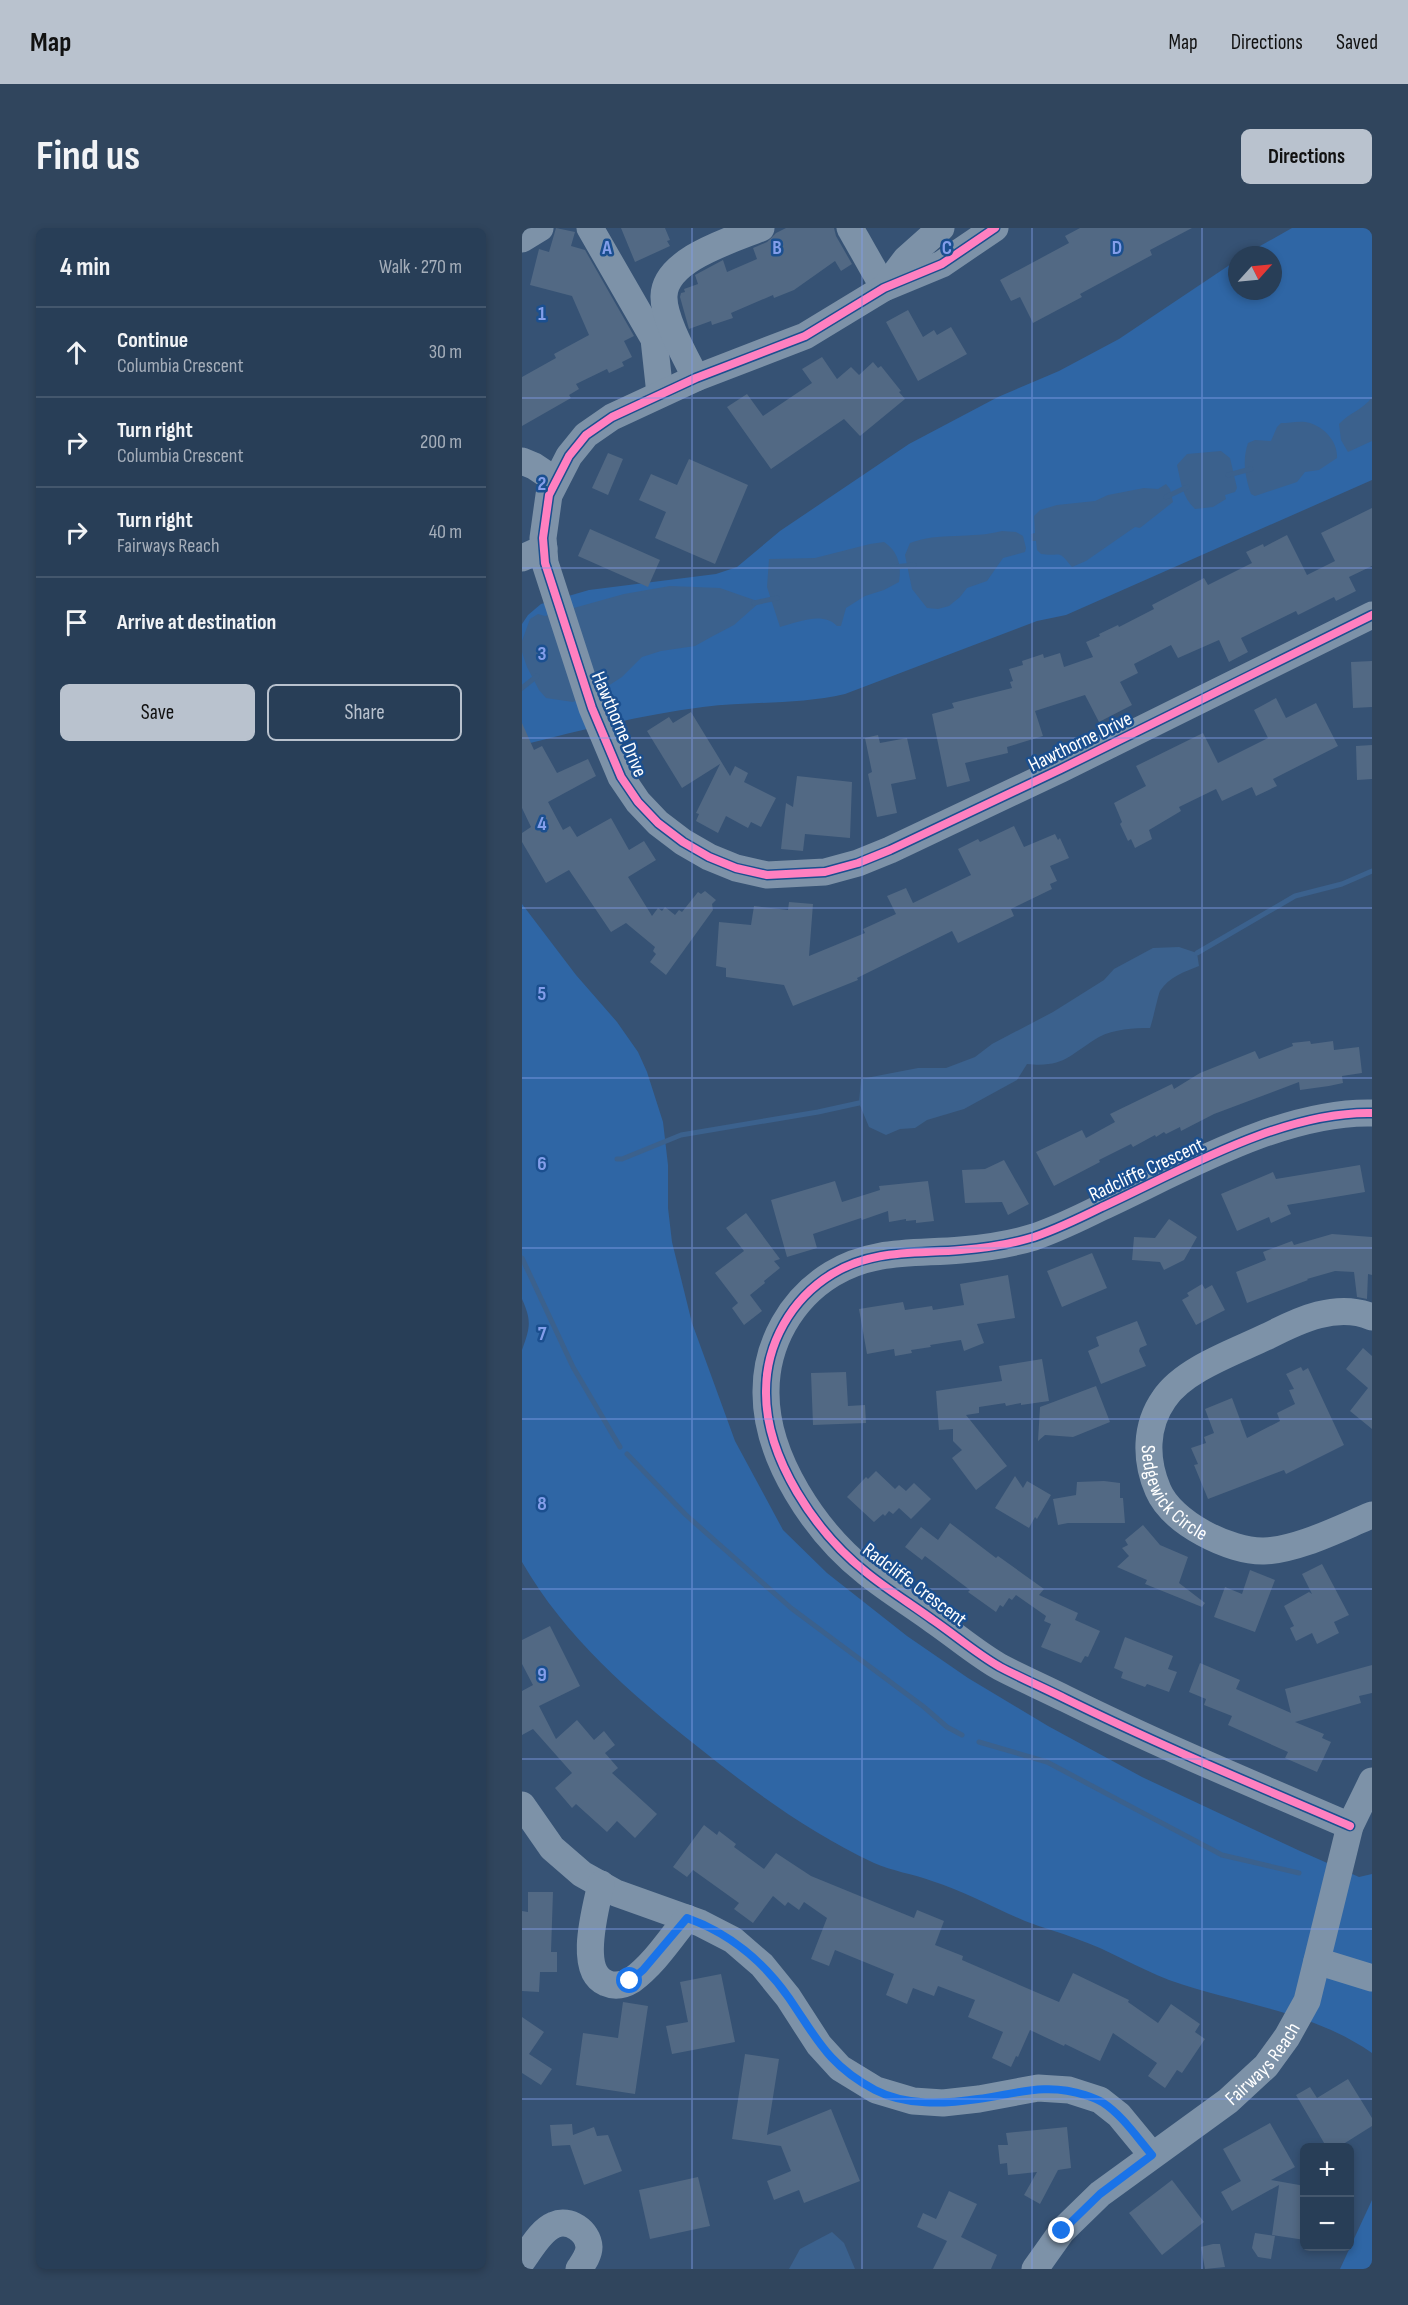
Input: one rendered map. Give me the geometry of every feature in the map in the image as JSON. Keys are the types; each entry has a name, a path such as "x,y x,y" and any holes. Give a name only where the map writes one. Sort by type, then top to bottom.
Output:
{"street":[{"path":"522,239 540,228"},
{"path":"590,228 654,339 660,394"},
{"path":"696,378 671,326 664,297 668,279 684,264 704,252 761,228"},
{"path":"850,228 884,288"},
{"name":"Hawthorne Drive","path":"980,232 942,264 884,288 805,336 696,378 612,417 586,435 569,456 555,480 549,495 543,537 533,553 545,563 592,708 621,777 638,802 658,823 683,842 709,857 736,868 767,875 825,872 858,863 1062,769 1370,617"},
{"path":"934,234 942,264"},
{"name":"Hawthorne Drive","path":"884,288 906,259 934,234"},
{"path":"522,461 555,480"},
{"name":"Radcliffe Crescent","path":"1350,1826 1109,1720 997,1665 865,1572 826,1533 795,1489 774,1446 765,1411 766,1379 772,1349 785,1321 805,1295 833,1274 867,1259 894,1252 962,1250 999,1245 1035,1236 1071,1222 1227,1149 1279,1128 1321,1117 1372,1113"},
{"name":"Sedgewick Circle","path":"1372,1317 1343,1312 1303,1318 1201,1368 1179,1382 1165,1397 1154,1415 1149,1436 1150,1466 1159,1492 1177,1514 1203,1534 1235,1548 1264,1551 1291,1546 1372,1515"},
{"name":"Fairways Reach","path":"1035,2269 1062,2231 1100,2194 1228,2101 1266,2066 1287,2037 1306,2001 1350,1826 1372,1781"},
{"path":"522,1805 552,1848 582,1874 615,1893 687,1918 733,1940 762,1965 788,1997 819,2045 840,2068 876,2090 913,2101 943,2103 1038,2088 1069,2090 1100,2100 1113,2110 1152,2155"},
{"path":"601,1884 590,1944 590,1962 601,1982 621,1985 630,1981 643,1970 687,1918"},
{"path":"1317,1961 1372,1978"},
{"path":"522,2261 543,2232 554,2225 565,2222 576,2227 585,2236 589,2248 586,2259 579,2269"}],"shaded area":[{"path":"1292,228 1372,228 1372,480 1066,615 1037,621 845,694 810,700 721,705 680,710 612,723 522,745 522,624 528,615 541,604 589,590 716,574 737,567 780,531 909,444 998,397 1059,371 1119,339 1228,266 1228,300 1282,300 1282,246 1260,246"},
{"path":"1372,397 1372,441 1348,452 1341,440 1339,424"},
{"path":"1307,422 1321,428 1333,441 1337,458 1319,470 1305,472 1297,482 1255,496 1251,494 1245,468 1248,443 1255,440 1271,441 1281,423"},
{"path":"1221,451 1230,458 1237,488 1235,492 1225,495 1226,499 1213,507 1195,509 1185,494 1177,465 1187,454"},
{"path":"1166,484 1170,489 1173,502 1140,528 1135,527 1086,561 1072,567 1059,554 1041,554 1037,550 1036,541 1032,541 1031,534 1035,533 1034,516 1040,510 1057,505 1095,501 1108,495 1144,488 1158,489"},
{"path":"1002,531 1016,532 1023,536 1025,552 1003,558 987,581 967,588 949,606 938,609 927,608 912,589 905,555 910,543 932,538"},
{"path":"884,542 893,550 898,559 899,582 865,596 846,608 841,626 818,618 780,627 767,587 769,559 815,558"},
{"path":"670,586 720,588 760,602 734,625 695,646 661,651 642,657 622,677 573,702 546,698 539,690 522,652 522,641 530,619 538,614 545,616 624,594"},
{"path":"522,904 576,975 617,1022 638,1052 647,1072 663,1122 672,1242 692,1323 735,1441 783,1530 827,1573 907,1636 968,1678 1048,1726 1142,1777 1300,1851 1359,1877 1372,1874 1372,2053 1325,2027 1169,1980 1089,1943 1025,1921 944,1885 881,1866 850,1851 805,1825 761,1795 673,1727 601,1663 558,1615 522,1562 522,1350 529,1324 522,1299"},
{"path":"1179,947 1197,953 1199,966 1177,976 1160,991 1150,1028 1111,1032 1059,1062 1040,1065 1027,1064 1017,1080 964,1109 927,1120 915,1128 900,1129 886,1135 869,1127 859,1103 861,1079 918,1068 946,1068 975,1057 992,1044 1053,1012 1104,980 1114,969 1153,948"},
{"path":"1372,2200 1372,2269 1340,2269 1348,2251 1354,2251 1354,2239"},
{"path":"832,2232 844,2243 855,2269 789,2269 800,2249"}],"building":[{"path":"556,228 575,232 571,246 585,250 634,336 624,341 632,357 622,362 624,366 609,373 607,369 576,384 579,389 569,395 571,398 522,426 522,377 556,358 554,354 589,335 572,296 530,285 539,249 549,252"},
{"path":"621,228 665,228 670,246 635,262"},
{"path":"786,228 834,228 852,264 841,271 835,261 794,290 774,298 773,295 731,313 733,318 712,325 711,321 689,329 680,297 681,293 685,292 684,289 698,284 695,275 723,260 727,272 757,259 753,248 767,242 776,233"},
{"path":"1080,228 1192,228 1150,250 1152,255 1080,294 1082,297 1033,323 1020,297 1011,301 1000,280 1069,243 1065,236"},
{"path":"908,310 923,337 934,330 937,335 951,327 967,354 918,381 886,322"},
{"path":"822,357 837,379 851,367 859,375 873,362 878,368 881,366 905,399 860,436 844,419 771,469 727,407 747,394 763,416 812,383 802,369"},
{"path":"608,453 623,459 608,495 592,488"},
{"path":"689,459 748,485 715,564 655,538 666,512 639,500 651,474 677,485"},
{"path":"1372,508 1372,566 1349,577 1356,591 1336,601 1334,597 1298,615 1296,611 1241,638 1248,652 1229,662 1219,640 1178,658 1171,645 1134,664 1138,673 1120,682 1132,705 1099,722 1085,695 1035,711 1043,736 1007,747 1008,753 965,763 970,781 947,787 932,714 954,708 952,703 1012,688 1010,682 1013,681 1009,669 1023,665 1022,661 1043,654 1044,658 1060,653 1064,667 1093,657 1086,642 1154,609 1152,605 1204,578 1208,585 1252,563 1246,552 1263,544 1264,547 1287,535 1307,575 1335,561 1321,533"},
{"path":"590,529 660,560 648,587 578,556"},
{"path":"1372,661 1372,707 1353,708 1351,662"},
{"path":"1276,698 1286,718 1316,703 1338,746 1273,779 1277,786 1256,796 1252,787 1222,801 1216,789 1179,807 1181,811 1149,830 1152,839 1135,848 1131,839 1128,841 1120,824 1122,822 1114,803 1146,786 1136,766 1203,733 1218,763 1268,738 1254,710"},
{"path":"691,712 730,776 735,766 748,773 744,782 776,798 761,827 751,822 748,828 726,816 718,833 696,821 699,814 696,813 720,764 682,788 647,731 669,717 673,723"},
{"path":"522,723 534,750 542,746 557,773 588,759 596,776 548,802 563,830 570,826 577,837 611,818 629,850 644,841 656,860 628,877 652,916 658,908 662,911 665,907 675,915 679,910 682,912 698,892 701,894 705,891 716,900 712,904 713,910 666,975 650,962 656,954 653,951 655,947 626,923 611,932 569,870 546,883 522,842 522,833 531,827 522,808"},
{"path":"878,735 880,743 907,738 916,779 891,784 897,813 877,817 868,774 872,772 865,738"},
{"path":"1372,745 1372,779 1357,780 1356,746"},
{"path":"797,776 852,782 850,838 805,834 803,851 781,849 786,803 793,807"},
{"path":"1014,826 1024,847 1055,834 1058,840 1060,838 1069,858 1050,866 1057,881 1050,884 1052,889 1011,909 1014,916 958,943 952,931 857,978 858,980 793,1006 784,985 726,977 726,968 716,966 719,922 751,925 754,906 788,910 789,902 813,904 809,956 865,933 863,929 896,914 887,896 906,888 913,903 971,875 958,849 978,839 980,842"},
{"path":"1310,1041 1311,1044 1333,1041 1334,1050 1359,1047 1362,1073 1342,1076 1343,1083 1329,1086 1300,1090 1299,1082 1214,1114 1181,1131 1180,1127 1166,1134 1164,1132 1156,1137 1155,1135 1133,1147 1131,1144 1054,1186 1036,1152 1082,1130 1086,1138 1115,1122 1110,1114 1172,1084 1174,1089 1200,1073 1255,1051 1259,1059 1293,1046 1292,1043"},
{"path":"1004,1160 1029,1204 1008,1215 1002,1202 965,1203 962,1170 985,1169"},
{"path":"1360,1165 1365,1192 1287,1205 1291,1214 1271,1223 1269,1217 1237,1231 1221,1194 1273,1172 1276,1179"},
{"path":"835,1181 842,1202 880,1190 879,1186 928,1181 934,1221 916,1223 916,1220 906,1221 906,1219 889,1222 888,1211 813,1234 817,1248 787,1257 771,1200"},
{"path":"746,1213 780,1259 774,1261 780,1268 750,1295 762,1311 744,1325 732,1308 738,1303 715,1273 744,1251 726,1228"},
{"path":"1169,1219 1197,1237 1184,1260 1164,1270 1160,1262 1132,1260 1134,1237 1155,1238"},
{"path":"1332,1234 1372,1237 1372,1275 1368,1274 1367,1299 1357,1297 1354,1272 1335,1271 1307,1279 1247,1303 1236,1272 1266,1260 1263,1252 1292,1241 1294,1245"},
{"path":"1092,1253 1107,1288 1062,1307 1047,1271"},
{"path":"1008,1275 1015,1318 977,1324 984,1343 964,1351 961,1340 930,1345 931,1347 911,1350 912,1353 895,1356 894,1349 867,1354 859,1309 903,1302 905,1310 932,1306 933,1310 964,1305 960,1284"},
{"path":"1202,1284 1205,1289 1212,1285 1225,1310 1196,1325 1182,1300 1189,1296 1187,1293"},
{"path":"1137,1321 1147,1345 1139,1351 1146,1366 1101,1384 1088,1351 1099,1346 1096,1337"},
{"path":"1363,1348 1372,1356 1372,1429 1350,1411 1368,1388 1346,1369"},
{"path":"1042,1359 1049,1401 979,1407 979,1413 966,1415 1007,1466 976,1490 952,1458 962,1450 953,1441 953,1429 939,1430 936,1391 1002,1381 999,1366"},
{"path":"1301,1367 1303,1371 1308,1368 1344,1445 1286,1474 1284,1470 1208,1499 1194,1465 1198,1464 1191,1448 1206,1443 1204,1437 1214,1433 1205,1409 1232,1398 1247,1438 1280,1421 1277,1413 1295,1404 1289,1390 1294,1389 1286,1374"},
{"path":"846,1372 848,1406 865,1405 866,1423 813,1425 811,1373"},
{"path":"1096,1386 1110,1422 1073,1437 1045,1435 1038,1441 1040,1407"},
{"path":"876,1471 895,1489 899,1485 906,1491 914,1483 931,1499 911,1519 899,1508 893,1514 889,1511 885,1516 883,1514 874,1522 847,1497 866,1477 868,1479"},
{"path":"1015,1476 1023,1488 1027,1481 1051,1495 1029,1528 995,1508"},
{"path":"1077,1482 1120,1483 1120,1498 1123,1498 1125,1523 1058,1525 1053,1499 1076,1495"},
{"path":"950,1523 996,1558 998,1556 1044,1589 1039,1595 1078,1613 1075,1620 1100,1631 1088,1657 1085,1656 1081,1663 1041,1647 1051,1624 1044,1621 1046,1616 1016,1595 1012,1600 1009,1598 1003,1607 1000,1605 996,1612 925,1556 922,1560 905,1547 921,1527 938,1540"},
{"path":"1143,1525 1160,1545 1188,1557 1179,1583 1205,1603 1202,1607 1145,1584 1147,1580 1117,1567 1129,1556 1122,1548 1128,1545 1125,1540"},
{"path":"1322,1564 1349,1615 1334,1622 1339,1633 1317,1644 1312,1633 1296,1641 1290,1628 1294,1626 1284,1606 1309,1592 1312,1594 1302,1574"},
{"path":"1250,1570 1275,1580 1255,1632 1214,1617 1225,1587 1242,1594"},
{"path":"550,1626 580,1686 539,1706 556,1739 577,1720 594,1740 604,1731 615,1745 605,1753 618,1768 612,1773 657,1814 635,1838 617,1821 607,1832 576,1804 572,1808 555,1788 572,1773 533,1729 522,1735 522,1691 533,1685 522,1664 522,1640"},
{"path":"1125,1637 1173,1656 1168,1669 1177,1672 1169,1692 1147,1684 1145,1687 1121,1678 1123,1672 1114,1668"},
{"path":"1200,1663 1240,1680 1236,1689 1291,1713 1285,1689 1372,1665 1372,1693 1359,1696 1361,1703 1295,1722 1324,1734 1322,1738 1331,1742 1317,1772 1285,1758 1288,1752 1228,1725 1232,1716 1204,1705 1206,1699 1189,1692"},
{"path":"704,1825 717,1835 719,1831 736,1844 734,1847 764,1869 776,1853 811,1876 914,1918 917,1910 944,1921 935,1945 963,1956 962,1960 1059,2002 1073,1973 1129,2000 1128,2002 1158,2023 1171,2004 1200,2024 1195,2032 1205,2039 1182,2073 1177,2070 1165,2088 1148,2076 1157,2063 1113,2033 1100,2061 1030,2030 1011,2067 992,2058 1003,2032 968,2017 975,2000 938,1986 934,1996 913,1988 907,2004 886,1995 894,1974 835,1950 829,1966 811,1959 827,1918 804,1902 799,1910 788,1902 785,1906 773,1896 753,1923 734,1909 739,1903 693,1870 687,1877 673,1867"},
{"path":"528,1892 553,1892 551,1952 557,1952 557,1972 540,1972 539,1992 522,1991 522,1911 528,1912"},
{"path":"721,1974 735,2042 672,2054 666,2026 688,2022 680,1982"},
{"path":"623,2002 648,2006 635,2094 576,2085 583,2033 618,2038"},
{"path":"522,2017 544,2032 529,2054 552,2069 541,2085 522,2073"},
{"path":"745,2054 779,2059 767,2135 831,2109 860,2181 804,2203 799,2190 774,2200 767,2181 791,2171 781,2146 732,2139"},
{"path":"1348,2079 1372,2118 1372,2126 1345,2143 1324,2143 1296,2095 1310,2087 1317,2098"},
{"path":"1270,2123 1295,2167 1271,2180 1300,2185 1300,2239 1272,2235 1279,2185 1232,2211 1221,2192 1241,2181 1223,2149"},
{"path":"572,2124 573,2135 594,2127 597,2136 608,2135 622,2171 584,2185 570,2145 552,2146 550,2125"},
{"path":"1067,2127 1071,2168 1058,2170 1040,2204 1024,2195 1037,2172 1008,2175 1007,2163 1000,2164 998,2145 1008,2145 1006,2133"},
{"path":"698,2177 710,2226 650,2239 639,2190"},
{"path":"1172,2180 1204,2222 1162,2255 1129,2213"},
{"path":"949,2191 977,2204 961,2237 997,2255 991,2269 933,2269 947,2241 917,2227 923,2213 936,2219"},
{"path":"1255,2233 1275,2236 1271,2259 1258,2257 1252,2248"},
{"path":"1220,2244 1225,2267 1205,2269 1201,2247"}],"waterway":[{"path":"1228,475 1251,469"},
{"path":"1166,497 1187,487"},
{"path":"893,567 914,565"},
{"path":"754,603 777,598"},
{"path":"522,688 537,676"},
{"path":"1197,953 1295,896 1342,884 1372,871"},
{"path":"617,1159 681,1135 859,1103"},
{"path":"522,1258 573,1367 620,1447"},
{"path":"627,1454 686,1515 791,1608 924,1707 947,1727 962,1735"},
{"path":"979,1742 1047,1762 1222,1855 1299,1873"}],"cycle path":[{"path":"995,228 942,264 884,288 805,336 696,378 612,417 586,435 569,456 549,495 543,538 545,563 592,708 621,777 638,802 658,823 683,842 709,857 736,868 767,875 825,872 858,863 1061,769 1372,615"},
{"path":"1350,1826 1172,1749 1000,1667 875,1579 830,1537 812,1516 797,1492 774,1442 768,1416 766,1391 767,1374 776,1340 793,1310 817,1284 847,1266 879,1256 979,1248 1034,1237 1077,1219 1199,1160 1268,1132 1338,1115 1372,1113"}],"route":[{"path":"630,1981 643,1970 687,1918 733,1940 762,1965 788,1997 819,2045 840,2068 876,2090 913,2101 943,2103 1038,2088 1069,2090 1100,2100 1119,2115 1152,2155 1100,2194 1062,2231"}]}
